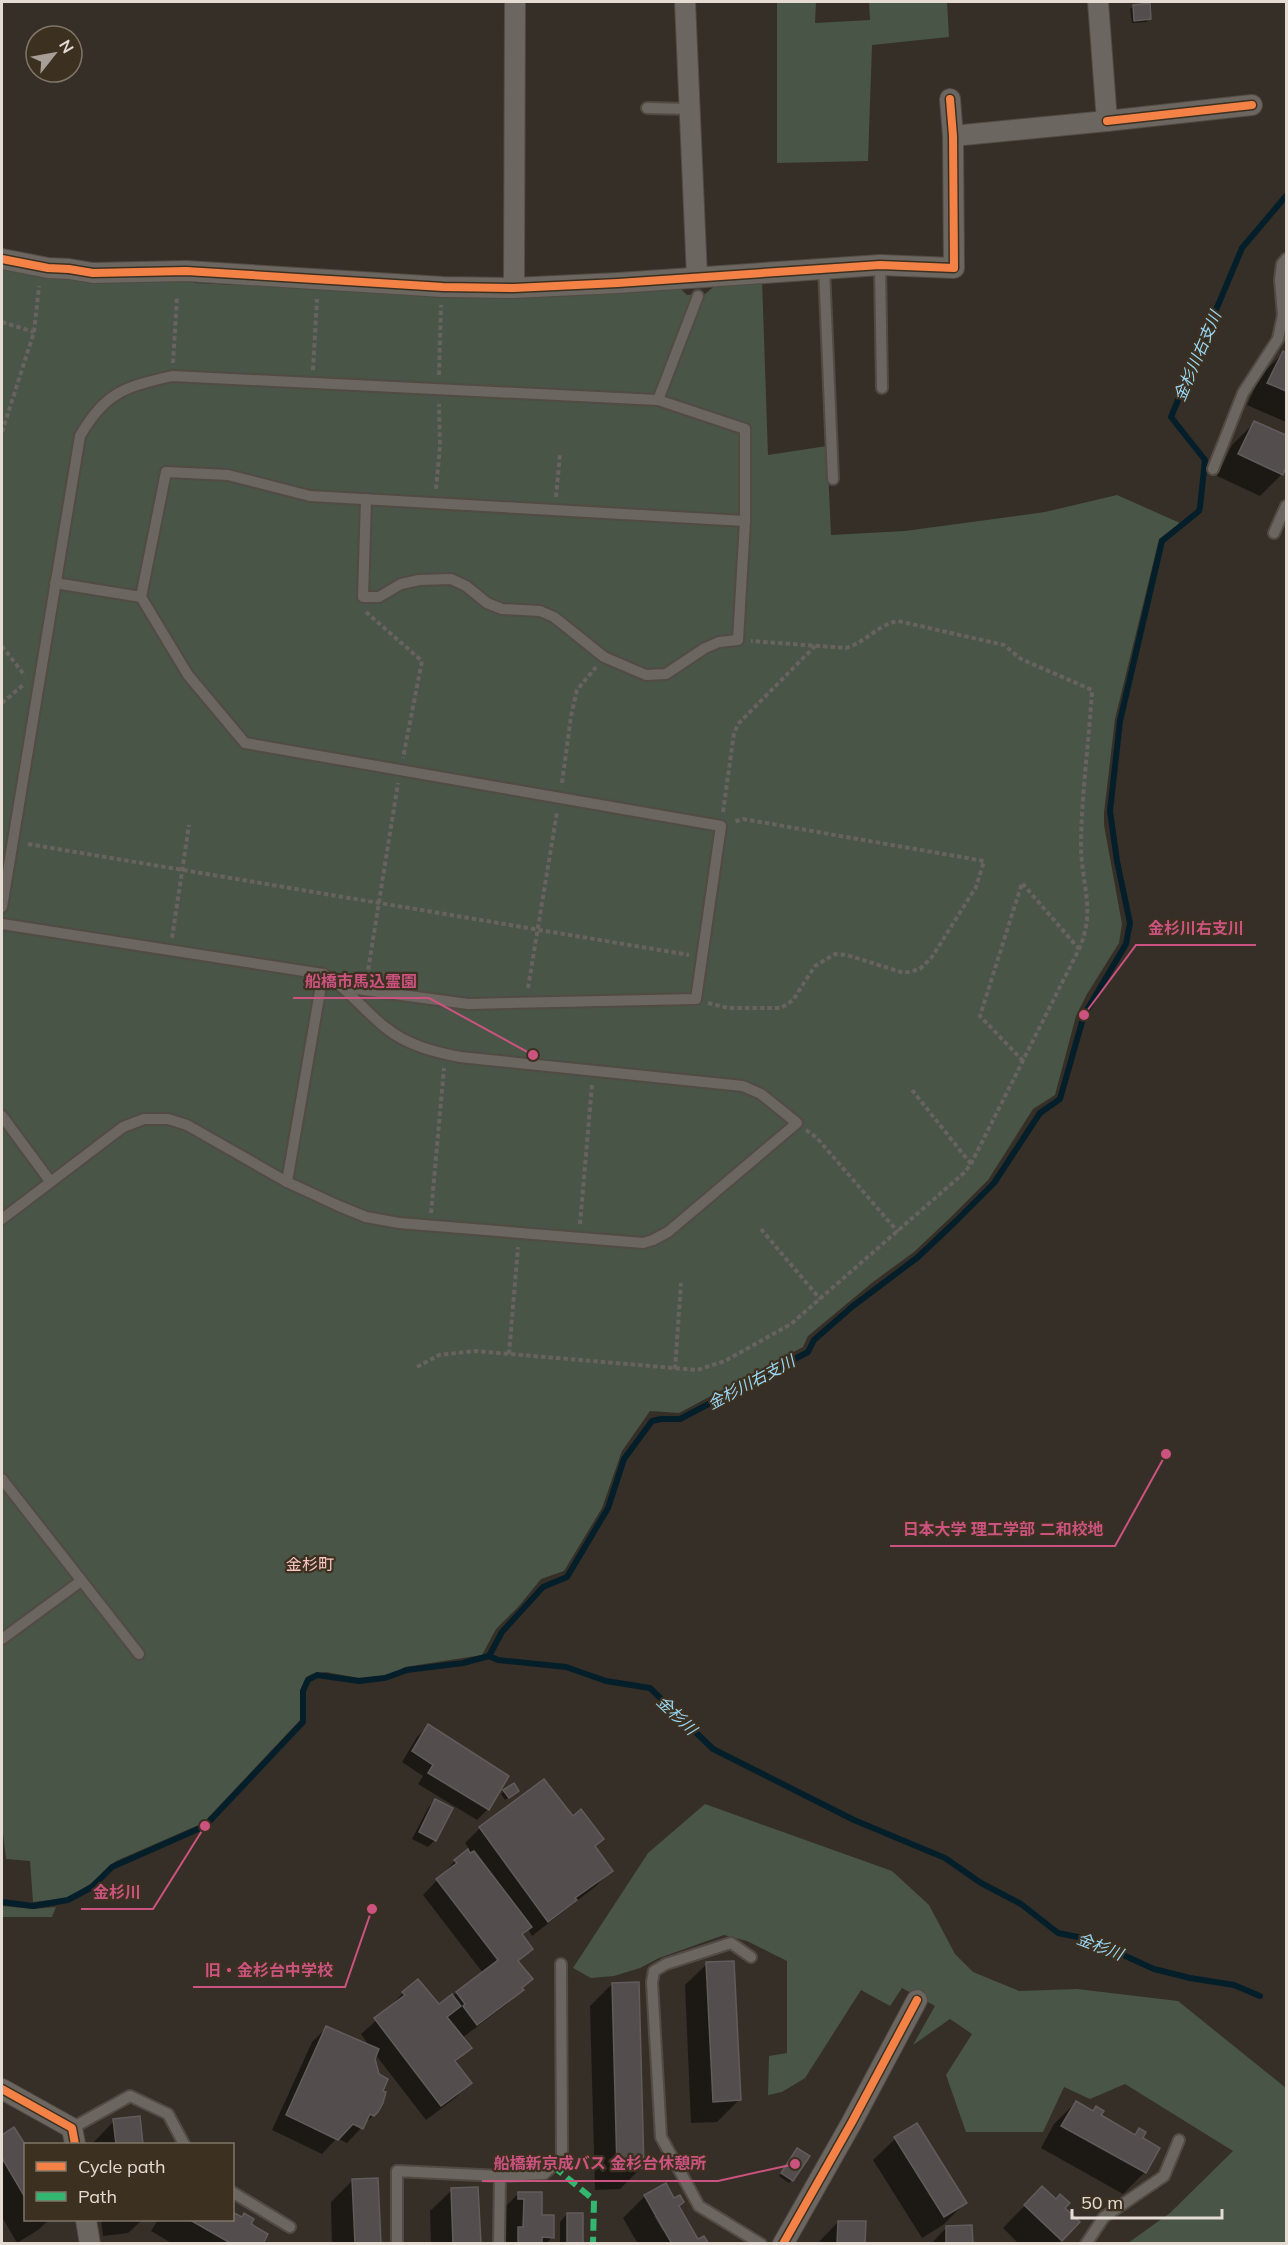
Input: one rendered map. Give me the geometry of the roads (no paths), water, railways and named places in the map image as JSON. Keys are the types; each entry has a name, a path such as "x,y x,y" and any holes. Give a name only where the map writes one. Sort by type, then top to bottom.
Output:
{"street":[{"path":"514,288 515,2"},
{"path":"685,2 697,287"},
{"path":"1098,2 1107,121"},
{"path":"2,259 48,268 93,273 186,271 410,285 514,288 697,287 824,268 880,265 954,268 953,136 950,99"},
{"path":"953,136 1252,105"},
{"path":"783,2244 917,2000"},
{"path":"2,2089 73,2136"},
{"path":"86,2221 90,2244"}],"lane":[{"path":"647,108 690,109"},
{"path":"1213,468 1243,393 1278,339 1283,315 1280,280 1282,264 1287,259"},
{"path":"880,265 882,388"},
{"path":"824,268 833,479"},
{"path":"658,400 697,287"},
{"path":"2,907 80,436 93,413 109,399 133,385 172,376 658,400 745,429 745,521 738,640 719,642 705,648 666,674 646,675 604,657 554,617 540,610 502,609 487,603 466,586 451,579 419,580 401,584 379,597 363,597 366,499"},
{"path":"342,987 468,1004 696,999 721,826 245,743 188,675 141,597 166,472 228,475 310,496 745,521"},
{"path":"1274,533 1287,506"},
{"path":"55,583 141,597"},
{"path":"2,924 322,974 342,987 387,1029 406,1041 431,1051 460,1057 743,1086 761,1094 797,1123 668,1232 643,1243 430,1226 366,1217 287,1182 187,1125 168,1119 144,1119 123,1127 2,1219"},
{"path":"287,1182 322,974"},
{"path":"2,1116 50,1181"},
{"path":"2,1479 139,1654"},
{"path":"2,1639 81,1581"},
{"path":"751,1957 731,1943 666,1964 654,1971 652,1982 661,2137 699,2206 761,2244"},
{"path":"397,2244 396,2172 500,2176 544,2174 562,2157 561,1964"},
{"path":"73,2136 130,2096 168,2114 183,2143"},
{"path":"1086,2244 1104,2217 1164,2176 1179,2140"},
{"path":"499,2244 500,2176"},
{"path":"234,2193 290,2227"}],"waterway":[{"name":"金杉川右支川","path":"489,1656 502,1632 543,1587 567,1577 608,1508 624,1459 652,1421 680,1419 808,1352 814,1340 853,1306 918,1257 994,1183 1040,1113 1060,1099 1084,1015 1126,944 1130,923 1117,861 1110,811 1120,721 1162,541 1199,511 1200,507 1205,460 1171,417 1242,248 1286,196"},
{"name":"金杉川","path":"2,1902 33,1906 68,1900 92,1887 112,1867 205,1826 303,1722 303,1691 308,1680 317,1675 359,1681 385,1678 407,1670 463,1663 489,1656 498,1660 566,1667 606,1681 650,1688 713,1749 854,1820 945,1858 981,1883 1021,1904 1058,1933 1088,1939 1154,1969 1234,1985 1260,1996"}],"place":[{"name":"金杉川右支川","path":"1084,1015"},
{"name":"船橋市馬込霊園","path":"533,1055"},
{"name":"日本大学 理工学部 二和校地","path":"1166,1454"},
{"name":"金杉川","path":"205,1826"},
{"name":"旧・金杉台中学校","path":"372,1909"},
{"name":"船橋新京成バス 金杉台休憩所","path":"795,2164"}],"district":[{"name":"金杉町","path":"310,1564"}]}
